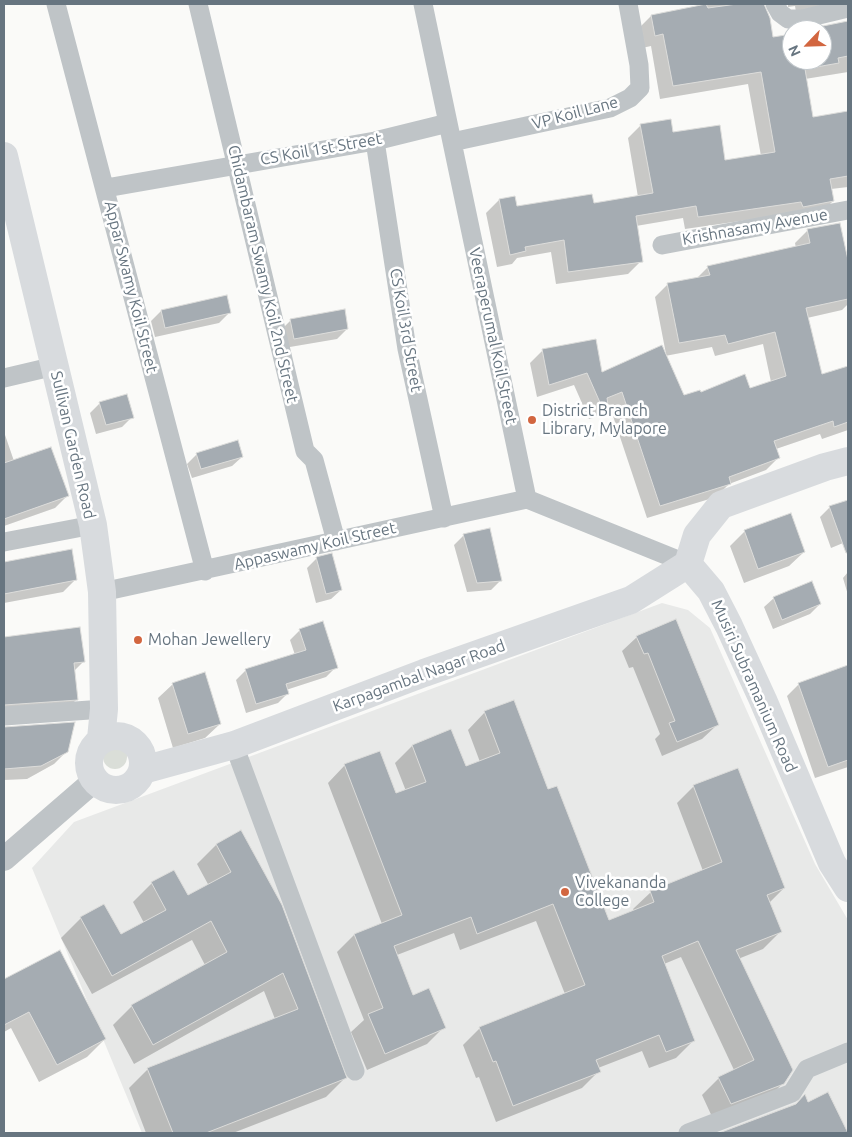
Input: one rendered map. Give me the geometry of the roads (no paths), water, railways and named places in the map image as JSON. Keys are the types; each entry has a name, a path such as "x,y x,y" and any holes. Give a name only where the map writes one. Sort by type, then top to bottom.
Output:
{"main road":[{"name":"Sullivan Garden Road","path":"5,166 92,525 102,592 104,709 101,739"},
{"path":"688,564 697,535 721,505 825,467 848,462"},
{"name":"Karpagambal Nagar Road","path":"143,770 234,745 424,673 631,600 688,564"},
{"name":"Musiri Subramanium Road","path":"688,564 711,591 729,626 763,700 832,863 848,888"},
{"path":"122,736 140,749 143,770 131,787 111,791 94,780 88,766 90,751 101,739 122,736"}],"street":[{"name":"Appar Swamy Koil Street","path":"56,4 106,188 204,571"},
{"name":"Chidambaram Swamy Koil 2nd Street","path":"198,4 305,451 314,460 336,541"},
{"name":"Veeraperumal Koil Street","path":"423,4 527,499"},
{"name":"VP Koil Lane","path":"452,142 610,108 630,98 640,88 639,65 628,4"},
{"path":"775,4 780,13 788,18 802,19 848,8"},
{"name":"CS Koil 1st Street","path":"106,188 375,141 448,123"},
{"name":"CS Koil 3rd Street","path":"375,141 407,349 444,518"},
{"name":"Krishnasamy Avenue","path":"662,245 848,210"},
{"path":"4,378 55,366"},
{"path":"527,499 688,564"},
{"name":"Appaswamy Koil Street","path":"102,592 527,499"},
{"path":"4,542 92,525"},
{"path":"4,716 104,709"},
{"path":"234,745 355,1071"},
{"path":"4,859 94,780"},
{"path":"688,1133 792,1093 807,1069 848,1052"}],"place":[{"name":"District Branch Library, Mylapore","path":"532,420"},
{"name":"Mohan Jewellery","path":"138,640"},
{"name":"Vivekananda College","path":"565,892"}]}
